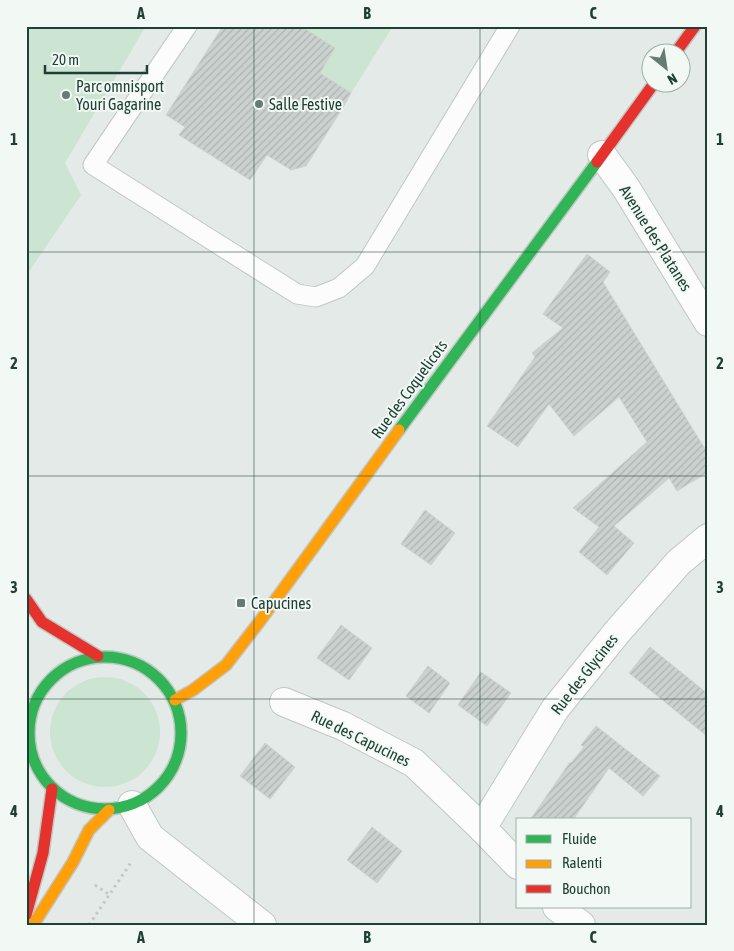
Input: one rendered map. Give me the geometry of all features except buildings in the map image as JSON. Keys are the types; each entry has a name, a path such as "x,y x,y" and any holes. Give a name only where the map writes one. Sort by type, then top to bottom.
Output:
{"main road":[{"path":"681,42 687,29"},
{"name":"Rue des Coquelicots","path":"175,700 193,690 226,665 648,92"},
{"path":"26,599 42,622 98,656"},
{"path":"30,715 39,693 55,675 75,662 98,656 128,659 154,674 175,700 182,721 181,747 172,772 155,792 120,807 89,830 73,862 34,925"},
{"path":"26,695 30,715 28,742 36,768 52,790 74,803 99,810 120,807"},
{"path":"26,915 43,853 52,790"}],"street":[{"name":"Avenue des Platanes","path":"602,155 626,188 708,322"},
{"name":"Rue des Glycines","path":"482,828 555,709 618,631 680,562 708,538"},
{"name":"Rue des Capucines","path":"284,702 343,726 414,763 516,863"},
{"path":"120,807 150,838 262,925"},
{"path":"558,908 581,925"}],"lane":[{"path":"187,26 93,165 297,294 316,297 339,288 365,266 510,26"}],"path":[{"path":"89,925 150,838"}],"green space":[{"name":"Parc omnisport Youri Gagarine","path":"26,26 146,26 65,163 81,195 26,276"},
{"path":"301,26 393,26 351,93 320,73 335,48"},
{"path":"105,677 126,681 144,693 156,711 160,732 156,753 144,771 126,783 105,787 84,783 66,771 54,753 50,732 54,711 66,693 84,681"}],"traffic: fast":[{"path":"399,430 597,162"},
{"path":"105,657 120,658 134,662 159,679 176,704 180,718 181,733 180,748 176,762 159,787 134,804 120,808 105,809 90,808 76,804 51,787 34,762 30,748 29,733 30,718 34,704 51,679 76,662 90,658 105,657"}],"traffic: slow":[{"path":"175,700 193,690 226,665 399,430"},
{"path":"33,925 73,862 89,830 109,810"}],"traffic: jam":[{"path":"683,42 695,26"},
{"path":"597,162 648,92"},
{"path":"26,599 42,622 98,656"},
{"path":"26,915 43,853 52,789"}],"place":[{"name":"Parc omnisport Youri Gagarine","path":"66,95"},
{"name":"Salle Festive","path":"259,104"},
{"name":"Capucines","path":"241,603"}]}
